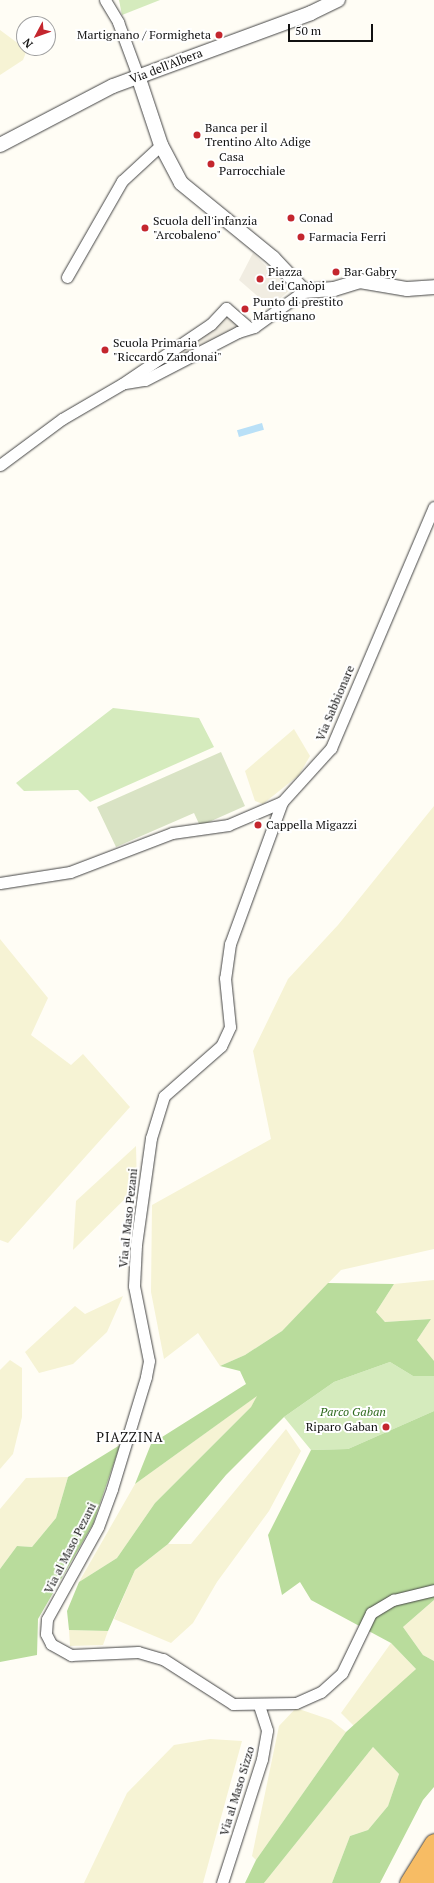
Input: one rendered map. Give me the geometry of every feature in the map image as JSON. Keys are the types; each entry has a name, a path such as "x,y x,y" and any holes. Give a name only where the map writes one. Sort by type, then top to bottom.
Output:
{"highway":[{"path":"409,1883 434,1843"},
{"path":"426,1883 434,1868"}],"street":[{"path":"105,0 118,22 161,145 181,183 267,253 304,291"},
{"name":"Via dell'Albera","path":"0,145 48,117 138,76 312,13 338,0"},
{"path":"67,278 122,180 161,145"},
{"path":"124,383 146,380 248,328 304,291 334,289 360,281 407,289 434,288"},
{"path":"0,465 62,419 124,383 211,324 226,308 248,328"},
{"name":"Via Sabbionare","path":"0,883 70,872 172,833 228,825 282,802 331,748 434,507"},
{"name":"Via al Maso Pezani","path":"282,802 240,907 230,944 225,978 230,1027 221,1046 164,1096 151,1138 136,1244 134,1286 148,1361 146,1376 106,1504 47,1619 46,1634 52,1644 72,1655 138,1652 163,1659 233,1704 259,1705 296,1703 321,1692 342,1673 371,1613 393,1600 434,1590"},
{"name":"Via al Maso Sizzo","path":"222,1883 262,1758 267,1730 259,1705"}],"shaded area":[{"path":"0,30 16,42 16,56 25,56 23,60 0,75"},
{"name":"Piazza dei Canòpi","path":"253,253 290,290 270,307 239,280"},
{"path":"226,308 248,327 130,385"},
{"path":"294,729 310,756 299,775 263,804 255,801 245,771"},
{"path":"434,806 434,1249 341,1270 282,1331 245,1355 220,1366 198,1333 164,1359 151,1292 152,1205 271,1139 253,1051 288,979 338,925"},
{"path":"0,939 48,998 31,1035 71,1065 83,1054 130,1107 8,1243 0,1240"},
{"path":"136,1146 137,1187 73,1250 76,1201"},
{"path":"434,1280 433,1361 417,1340 431,1319 385,1322 376,1312 394,1284"},
{"path":"123,1296 107,1332 73,1364 39,1373 25,1352 75,1306 85,1314"},
{"path":"10,1360 22,1368 22,1417 13,1454 0,1469 0,1370"},
{"path":"258,1395 251,1407 155,1503 117,1558 79,1582 135,1484"},
{"path":"286,1429 301,1451 269,1511 217,1582 193,1623 171,1643 114,1619 135,1570 168,1544 191,1544"},
{"path":"68,1477 56,1518 32,1547 17,1546 0,1569 0,1509 26,1478"},
{"path":"434,1600 434,1661 423,1655 403,1627"},
{"path":"69,1630 108,1631 103,1645 70,1646"},
{"path":"391,1643 416,1669 355,1727 341,1713"},
{"path":"296,1708 331,1720 346,1732 256,1860 252,1856 279,1726"},
{"path":"210,1739 242,1741 203,1883 84,1883 127,1793 174,1745"},
{"path":"373,1747 399,1774 388,1806 368,1830 350,1836 332,1883 264,1883"}],"green space":[{"path":"119,0 160,0 122,15"},
{"path":"113,708 199,718 214,747 90,802 78,790 24,791 16,783"},
{"path":"221,752 245,806 200,826 194,813 116,847 97,807"},
{"path":"328,1283 394,1284 376,1312 385,1322 431,1319 417,1340 434,1361 434,1376 413,1376 390,1362 334,1382 284,1417 226,1475 168,1544 135,1570 108,1631 69,1630 67,1611 79,1582 117,1558 155,1503 251,1407 257,1396 135,1484 151,1444 246,1384 240,1371 220,1366 245,1355 282,1331"},
{"name":"Parco Gaban","path":"390,1362 413,1376 434,1376 434,1411 348,1449 311,1450 284,1417 334,1382"},
{"path":"434,1411 434,1600 403,1627 423,1655 434,1661 434,1787 423,1800 380,1883 332,1883 350,1836 368,1830 388,1806 399,1774 373,1747 264,1883 245,1883 256,1860 346,1732 416,1669 391,1643 311,1600 300,1582 282,1595 268,1535 311,1450 348,1449"},
{"path":"120,1445 93,1524 38,1619 37,1655 0,1662 0,1569 17,1546 32,1547 56,1518 68,1477"}],"water":[{"path":"262,423 264,430 239,437 237,430"}],"place":[{"name":"Martignano / Formigheta","path":"219,35"},
{"name":"Banca per il Trentino Alto Adige","path":"197,135"},
{"name":"Casa Parrocchiale","path":"211,164"},
{"name":"Conad","path":"291,218"},
{"name":"Scuola dell'infanzia \"Arcobaleno\"","path":"145,228"},
{"name":"Farmacia Ferri","path":"301,237"},
{"name":"Bar Gabry","path":"336,272"},
{"name":"Piazza dei Canòpi","path":"260,279"},
{"name":"Punto di prestito Martignano","path":"245,309"},
{"name":"Scuola Primaria \"Riccardo Zandonai\"","path":"105,350"},
{"name":"Cappella Migazzi","path":"258,825"},
{"name":"Riparo Gaban","path":"386,1427"}],"district":[{"name":"PIAZZINA","path":"130,1437"}]}
